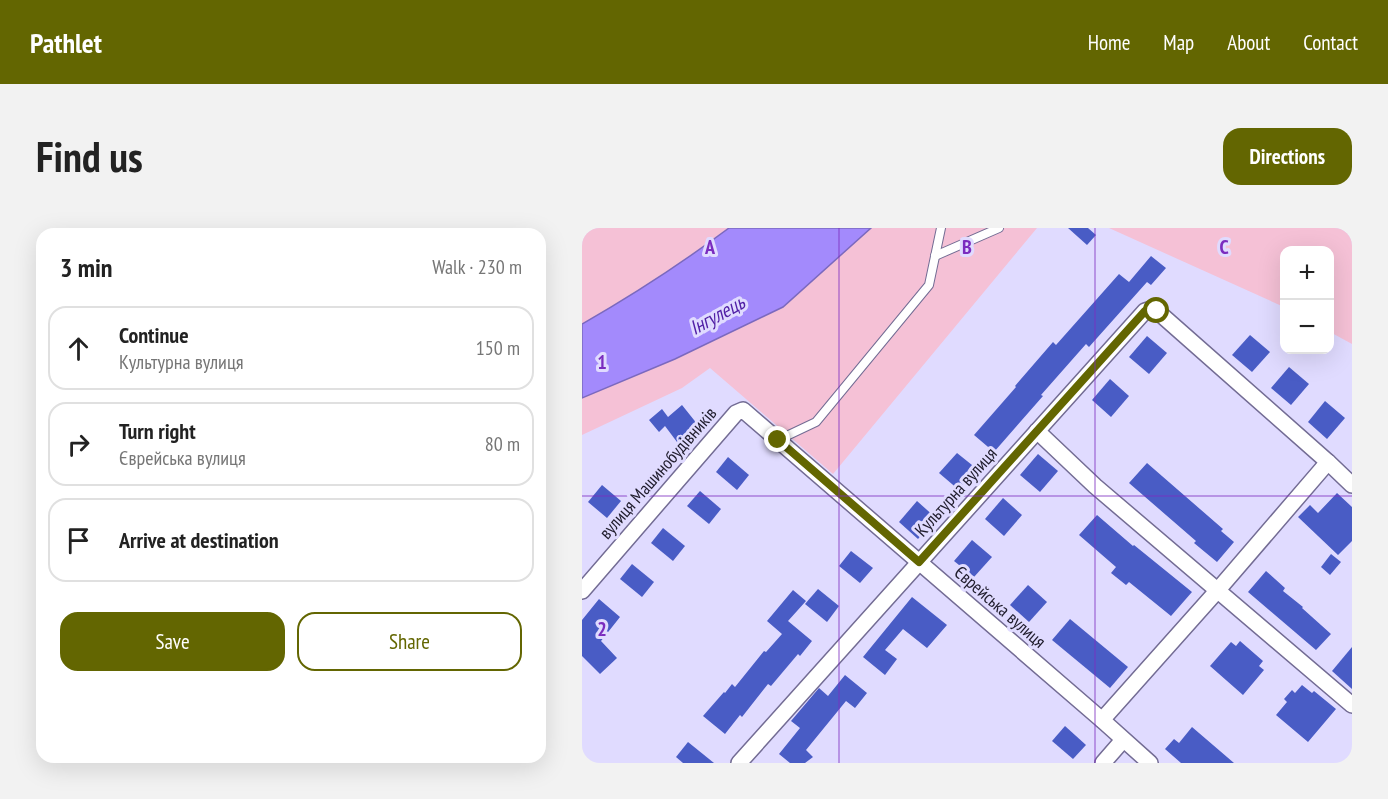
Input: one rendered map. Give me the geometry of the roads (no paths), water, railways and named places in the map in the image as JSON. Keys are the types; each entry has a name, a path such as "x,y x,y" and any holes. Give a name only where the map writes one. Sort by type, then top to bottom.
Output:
{"street":[{"name":"Культурна вулиця","path":"739,763 1145,311 1150,309 1157,311 1328,462"},
{"name":"Єврейська вулиця","path":"743,410 1150,763"},
{"name":"вулиця Машинобудівників","path":"582,591 736,413 743,410"},
{"path":"1037,431 1095,486 1352,705"},
{"path":"1102,720 1328,462 1352,486"},
{"path":"1103,763 1123,740"}],"lane":[{"path":"778,440 816,422 929,285 941,228"},
{"path":"935,256 999,228"}],"water":[{"name":"Інгулець","path":"729,228 871,228 783,307 675,359 582,398 582,324 657,278"}]}
